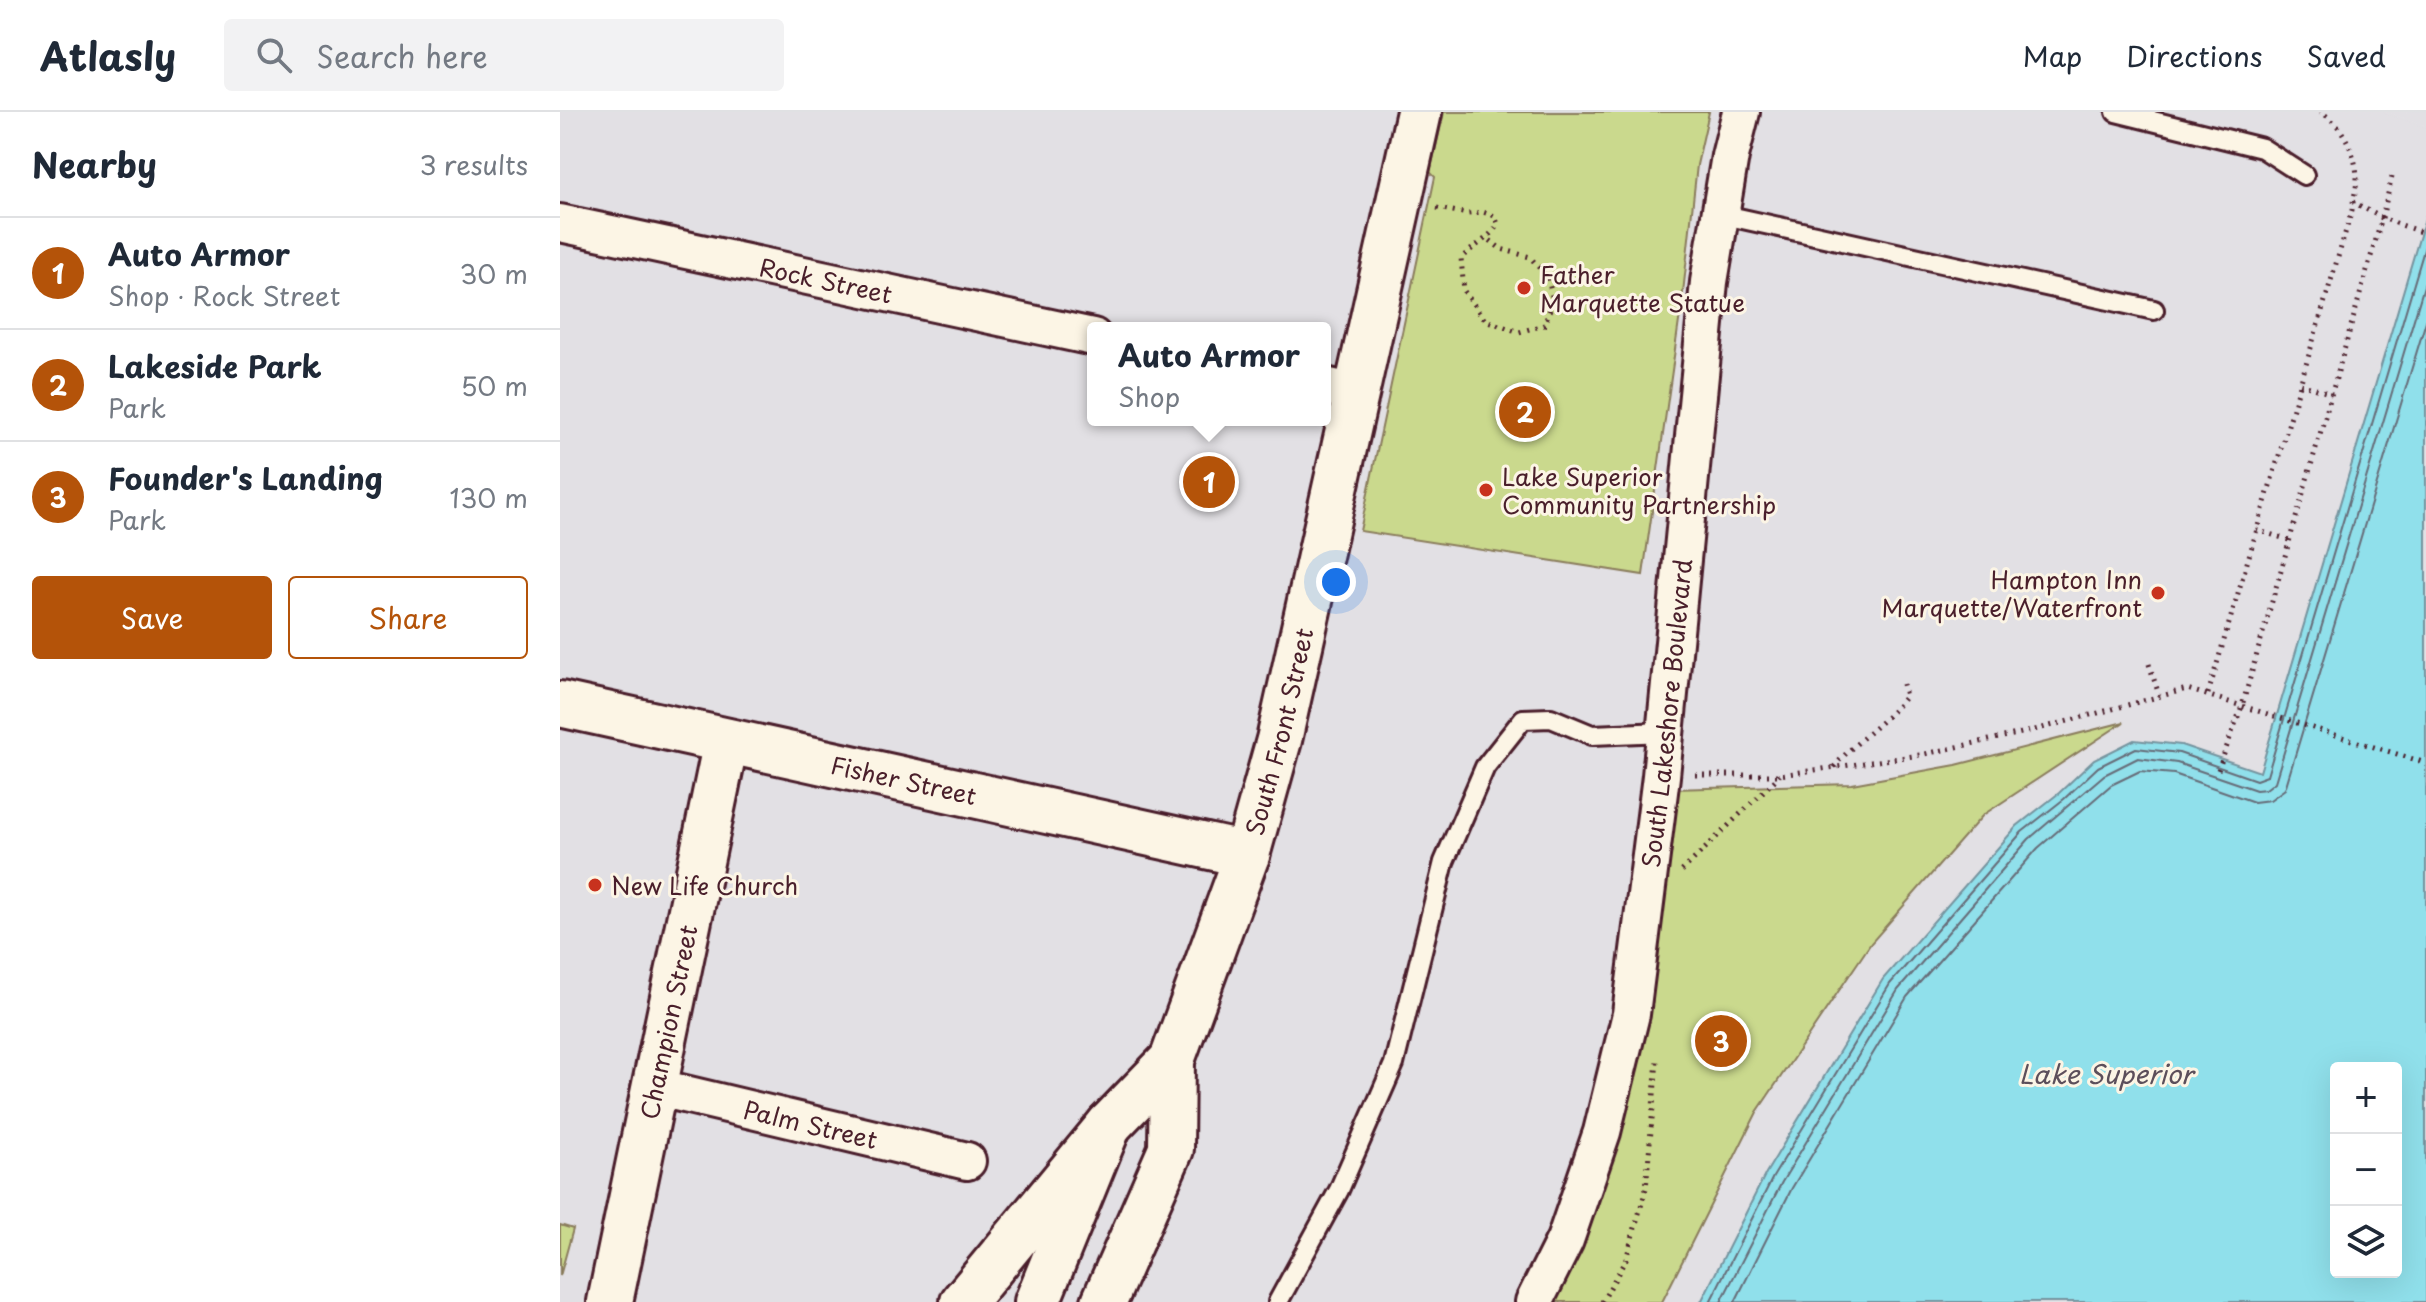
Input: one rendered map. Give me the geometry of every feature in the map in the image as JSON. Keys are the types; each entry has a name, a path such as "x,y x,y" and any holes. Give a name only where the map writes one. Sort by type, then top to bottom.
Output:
{"main road":[{"name":"South Front Street","path":"1104,1302 1171,1149 1172,1060 1247,855 1279,740 1341,390 1419,112"},
{"name":"Fisher Street","path":"560,704 1247,855"},
{"name":"Champion Street","path":"610,1302 726,741"},
{"name":"South Front Street","path":"1037,1302 1109,1125 1172,1060"},
{"path":"963,1302 1109,1125"}],"street":[{"name":"South Lakeshore Boulevard","path":"1534,1302 1565,1240 1602,1132 1631,1014 1661,776 1709,282 1730,156 1741,112"},
{"name":"Rock Street","path":"560,223 1087,336"},
{"name":"Palm Street","path":"655,1087 967,1161"}],"lane":[{"path":"2116,112 2262,148 2304,175"},
{"path":"1720,214 2154,310"},
{"path":"1278,1302 1339,1190 1394,1064 1444,862 1485,767 1523,719 1551,718 1592,735 1665,732"}],"path":[{"path":"2208,694 2353,202 2357,179 2354,158 2345,136 2320,112"},
{"path":"2218,770 2242,706 2392,177"},
{"path":"2353,202 2382,218 2426,234"},
{"path":"1437,208 1495,216 1498,224 1493,233 1486,237 1461,258 1464,291 1485,320 1519,332 1544,325 1553,301 1548,278 1530,257 1501,249 1486,237"},
{"path":"2300,384 2332,394"},
{"path":"2256,530 2289,540"},
{"path":"2149,664 2159,695"},
{"path":"1834,768 1846,752 1897,708 1906,696 1903,684"},
{"path":"1695,775 1780,775 1920,755 2031,731 2187,689 2426,763"},
{"path":"1681,872 1780,775"}],"green space":[{"path":"1444,112 1709,112 1697,165 1683,293 1643,575 1360,531 1435,177 1430,172"},
{"path":"2124,722 1983,815 1871,943 1757,1112 1662,1302 1545,1302 1672,789 1852,784 1956,765"},
{"path":"560,1225 573,1229 560,1276"}],"water":[{"name":"Lake Superior","path":"2426,215 2426,1302 1701,1302 1766,1173 1883,979 2017,826 2094,760 2134,740 2181,745 2260,772"}],"pier":[{"path":"2383,112 2426,112 2426,127"}],"place":[{"name":"Father Marquette Statue","path":"1524,288"},
{"name":"Lakeside Park","path":"1525,412"},
{"name":"Auto Armor","path":"1209,482"},
{"name":"Lake Superior Community Partnership","path":"1486,490"},
{"name":"Hampton Inn Marquette/Waterfront","path":"2158,593"},
{"name":"New Life Church","path":"595,885"},
{"name":"Founder's Landing","path":"1721,1041"}]}
